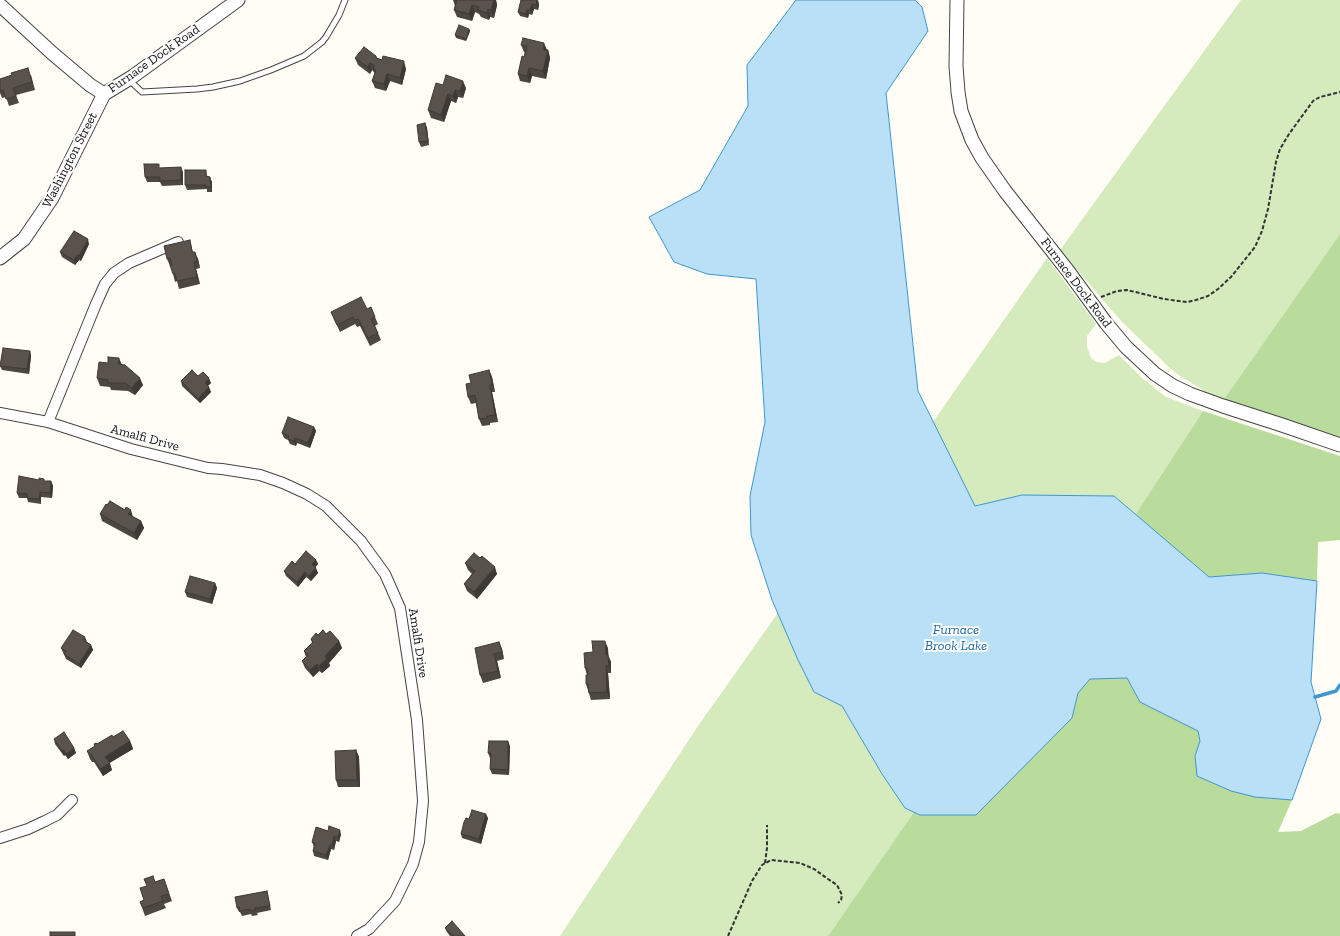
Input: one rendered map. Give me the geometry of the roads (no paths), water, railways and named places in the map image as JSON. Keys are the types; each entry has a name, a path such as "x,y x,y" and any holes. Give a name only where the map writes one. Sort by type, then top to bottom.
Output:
{"street":[{"name":"Furnace Dock Road","path":"0,5 52,53 90,85 104,94 128,79 238,0"},
{"name":"Furnace Dock Road","path":"956,0 956,79 961,110 967,129 979,152 995,177 1118,338 1149,369 1174,386 1204,400 1340,445"},
{"name":"Washington Street","path":"0,258 24,239 45,210 58,188 104,94"},
{"path":"48,422 105,284 114,273 129,263 178,242"},
{"name":"Amalfi Drive","path":"0,413 48,422 131,449 208,468 260,475 283,483 307,494 326,506 361,541 385,574 400,608 417,720 423,801 419,842 413,864 395,901 369,929 357,936"},
{"path":"0,838 28,829 45,821 57,814 72,800"}],"lane":[{"path":"128,79 142,92 214,87 240,81 292,62 304,56 316,47 322,42 330,30 345,0"}],"water":[{"name":"Furnace Brook Lake","path":"796,0 915,0 922,7 928,31 886,93 918,391 975,506 1022,495 1114,496 1209,577 1262,573 1317,581 1311,682 1321,719 1292,800 1255,797 1231,791 1197,776 1195,756 1200,741 1198,731 1140,702 1127,678 1090,679 1078,693 1072,718 976,815 920,815 905,808 882,774 842,706 814,692 798,660 772,600 751,535 750,496 765,422 756,279 707,274 674,262 649,217 700,190 748,106 747,65"}],"waterway":[{"path":"1315,697 1336,691 1340,685"}]}
